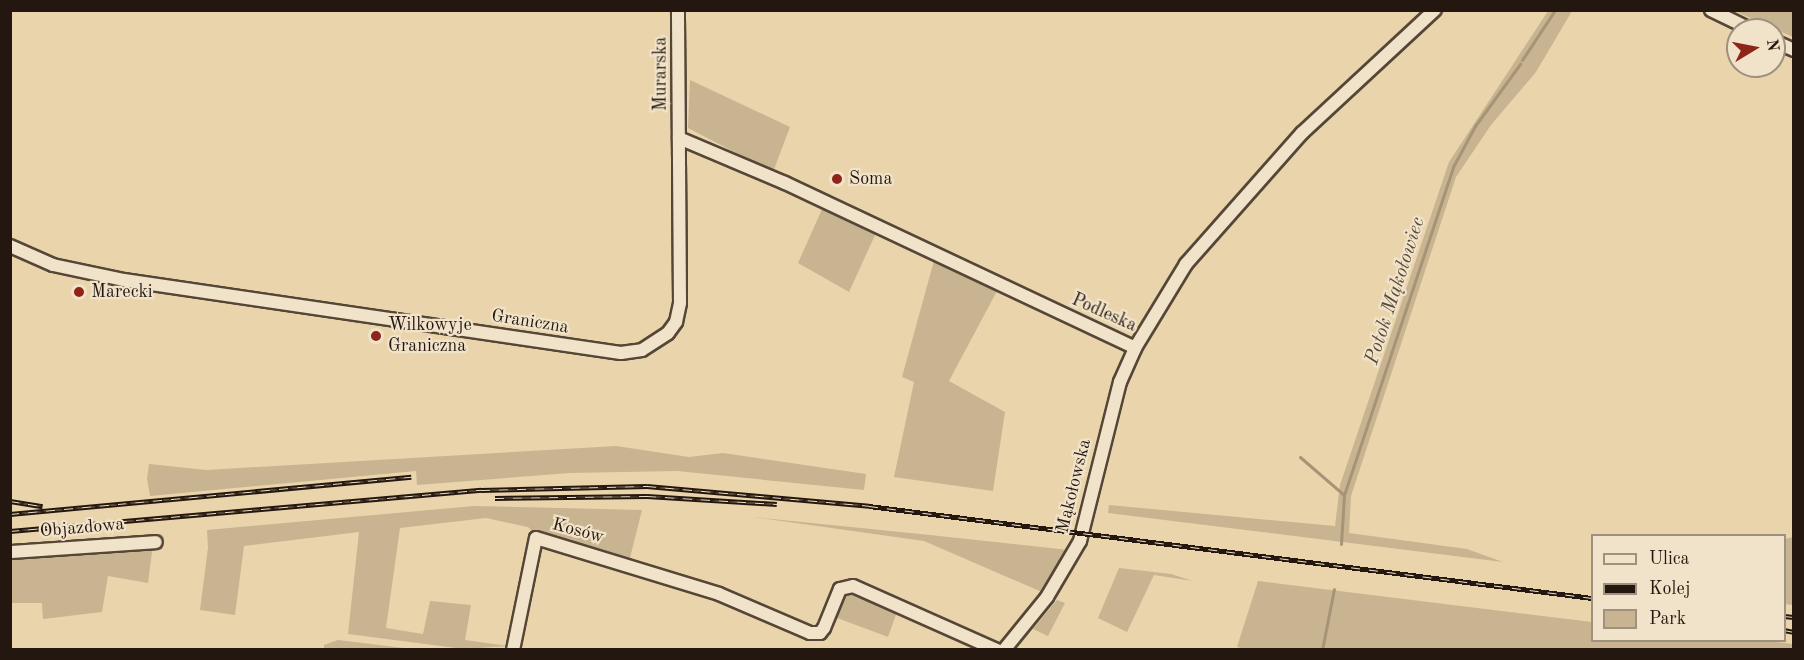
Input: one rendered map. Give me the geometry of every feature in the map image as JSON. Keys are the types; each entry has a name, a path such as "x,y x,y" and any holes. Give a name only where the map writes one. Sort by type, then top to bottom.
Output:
{"street":[{"name":"Murarska","path":"678,10 679,138"},
{"name":"Podleska","path":"679,138 785,183 1135,348 1186,264 1287,151 1435,10"},
{"path":"1711,10 1727,18"},
{"name":"Graniczna","path":"10,246 53,265 124,280 632,353 657,343 676,322 681,284 679,138"},
{"name":"Mąkołowska","path":"1004,650 1052,590 1080,541 1111,413 1135,348"},
{"name":"Kosów","path":"513,650 536,538 719,594 816,634 824,628 840,589 853,586 997,650"},
{"name":"Objazdowa","path":"10,552 156,542"}],"green space":[{"path":"1548,11 1572,11 1536,72 1491,125 1456,177 1351,496 1349,533 1467,549 1503,562 1108,513 1109,505 1335,526 1340,485 1449,162"},
{"path":"1735,11 1793,11 1793,37 1786,34 1786,18 1751,18"},
{"path":"690,80 790,127 773,172 688,128"},
{"path":"823,207 876,233 849,292 798,263"},
{"path":"935,257 997,291 949,381 1005,412 993,491 894,477 914,382 902,377"},
{"path":"616,446 689,457 723,453 866,474 864,490 677,471 570,473 417,485 416,471 150,496 147,479 149,464 206,470"},
{"path":"474,506 642,510 629,562 537,536 528,527 486,518 400,528 386,628 423,634 430,601 471,605 465,640 508,646 464,649 348,634 359,532 244,546 235,615 200,610 208,548 207,530"},
{"path":"753,517 1069,550 1044,593 924,541"},
{"path":"1794,537 1793,605 1786,604 1786,539"},
{"path":"146,544 152,552 148,583 108,576 102,612 43,619 42,603 11,603 11,556"},
{"path":"1119,568 1171,574 1193,581 1154,575 1127,632 1098,618"},
{"path":"1258,581 1591,622 1591,642 1777,642 1793,644 1793,649 1245,649 1237,647"},
{"path":"849,589 898,609 888,637 832,616 839,596"},
{"path":"1057,600 1065,603 1048,636 1033,629"},
{"path":"338,640 412,649 324,649 324,645"}],"waterway":[{"name":"Potok Mąkołowiec","path":"1522,60 1555,10"},
{"name":"Potok Mąkołowiec","path":"1341,544 1344,495 1454,165 1475,126 1520,64"},
{"path":"1300,457 1344,495"},
{"name":"Potok Mąkołowiec","path":"1322,650 1334,589"}],"railway":[{"path":"10,514 411,477"},
{"path":"10,531 481,490 647,486 869,506 1591,598"},
{"path":"495,498 647,496 777,504"},
{"path":"10,501 43,506"},
{"path":"1786,616 1794,617"},
{"path":"1786,630 1794,632"}],"place":[{"name":"Soma","path":"837,179"},
{"name":"Marecki","path":"79,292"},
{"name":"Wilkowyje Graniczna","path":"376,336"}]}
